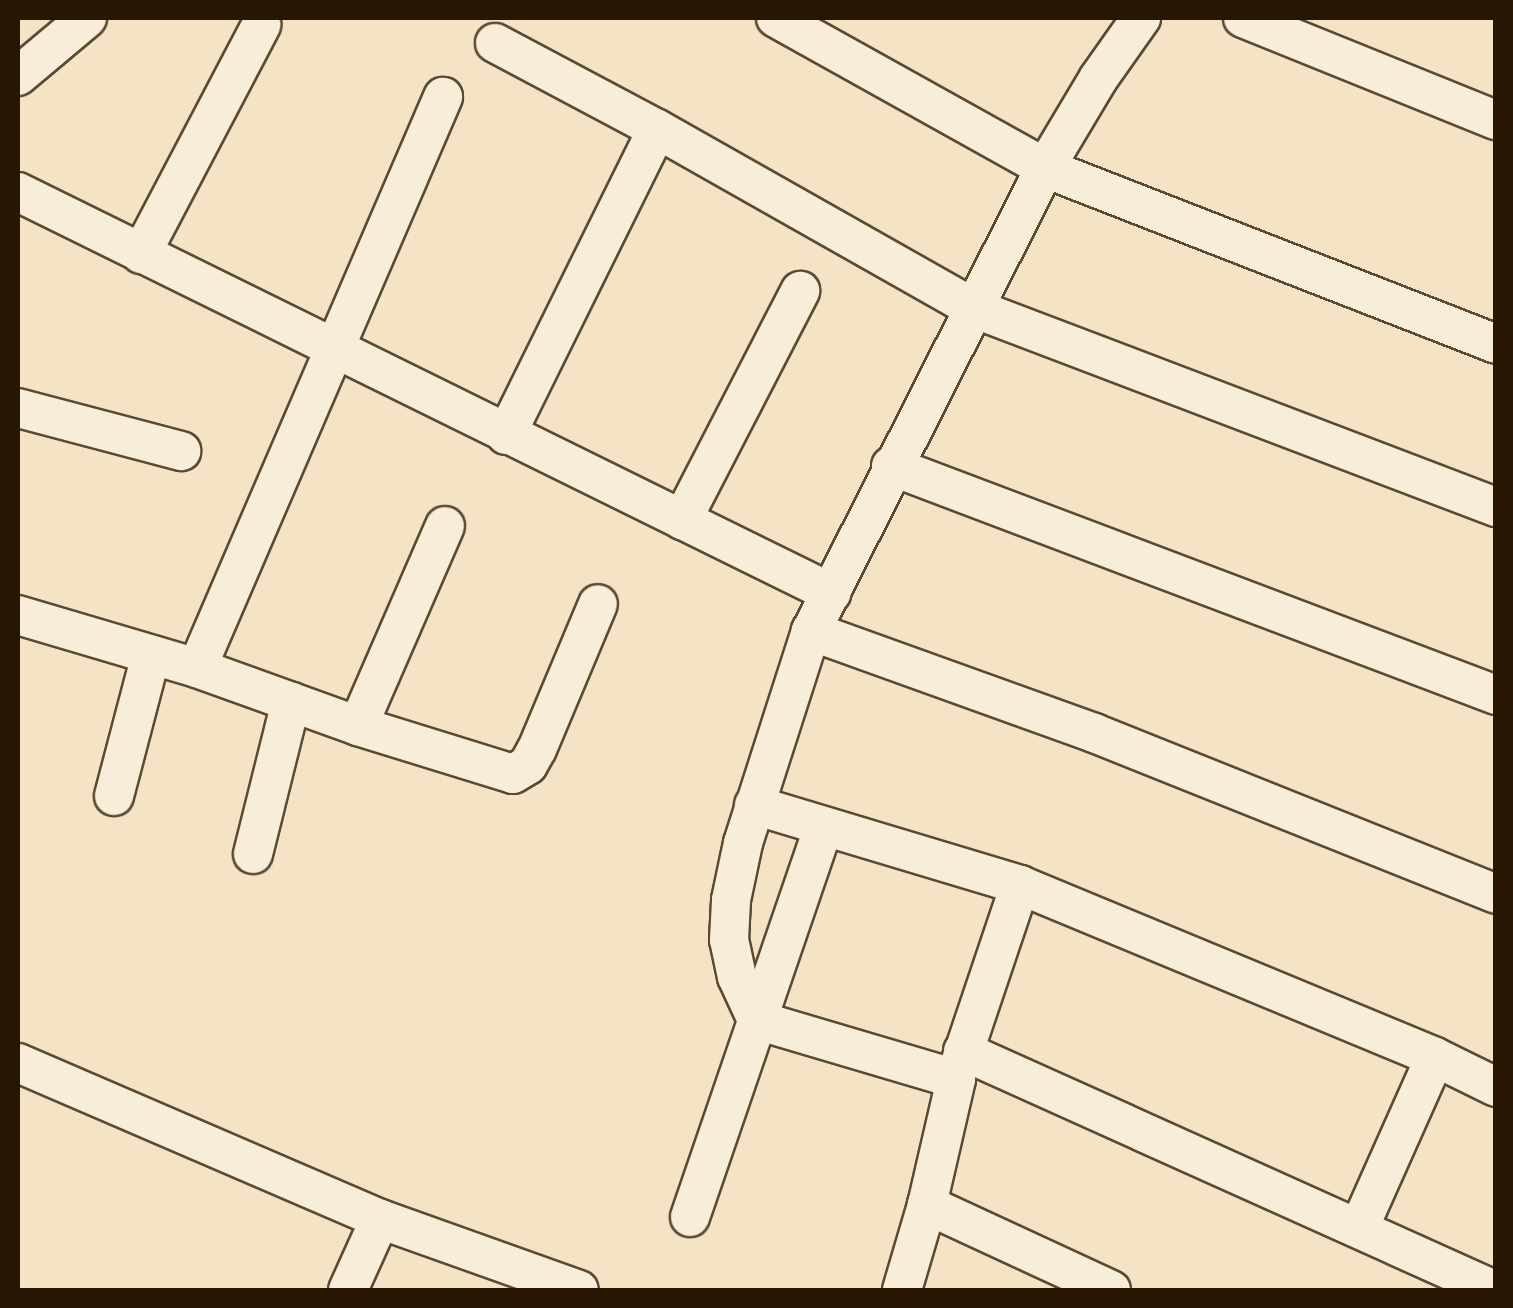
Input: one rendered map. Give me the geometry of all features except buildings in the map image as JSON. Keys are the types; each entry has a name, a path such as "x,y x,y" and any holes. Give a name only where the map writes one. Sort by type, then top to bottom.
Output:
{"street":[{"path":"18,76 87,18"},
{"path":"776,18 1045,168 1496,344"},
{"path":"758,1020 737,977 729,940 731,900 754,805 811,631 891,466 1045,168 1098,79 1141,18"},
{"path":"1243,18 1496,120"},
{"path":"141,254 261,25"},
{"path":"495,43 657,128 973,308 1496,506"},
{"path":"197,668 443,97"},
{"path":"506,435 657,128"},
{"path":"18,192 831,593"},
{"path":"682,520 800,291"},
{"path":"18,408 180,452"},
{"path":"891,466 1496,696"},
{"path":"358,726 445,526"},
{"path":"18,615 197,668 358,726 512,774 528,765 537,748 598,604"},
{"path":"811,631 1112,740 1496,894"},
{"path":"114,796 151,655"},
{"path":"253,854 291,702"},
{"path":"754,805 1020,885 1435,1057 1496,1087"},
{"path":"690,1218 824,826"},
{"path":"902,1290 927,1205 959,1065 1020,885"},
{"path":"758,1020 959,1065 1359,1228 1494,1290"},
{"path":"1359,1228 1435,1057"},
{"path":"18,1062 380,1219 558,1287"},
{"path":"927,1205 1111,1290"},
{"path":"348,1290 380,1219"}]}
